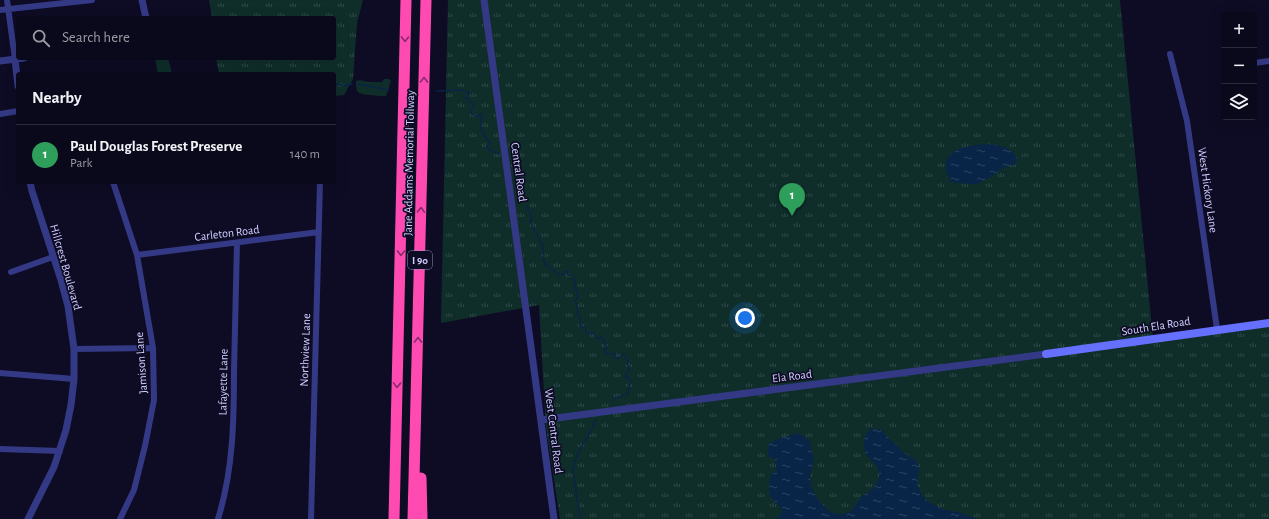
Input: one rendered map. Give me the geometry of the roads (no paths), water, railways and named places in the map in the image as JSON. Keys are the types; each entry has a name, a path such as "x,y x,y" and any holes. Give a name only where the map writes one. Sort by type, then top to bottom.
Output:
{"highway":[{"name":"Jane Addams Memorial Tollway","path":"394,519 400,318 406,0"},
{"name":"Jane Addams Memorial Tollway","path":"413,519 426,0"},
{"path":"417,356 422,519"}],"main road":[{"name":"South Ela Road","path":"1046,354 1153,340 1217,329 1269,323"}],"street":[{"path":"7,0 16,72"},
{"path":"0,10 92,0"},
{"path":"142,0 146,16"},
{"name":"Central Road","path":"484,0 532,347"},
{"name":"West Hickory Lane","path":"1170,54 1187,121 1217,329"},
{"path":"0,61 14,59"},
{"path":"1257,63 1269,61"},
{"path":"0,114 16,112"},
{"name":"Hillcrest Boulevard","path":"28,519 54,468 60,451 70,411 74,379 74,349 68,306 30,184"},
{"name":"Jamison Lane","path":"114,184 137,255 153,348 154,400 147,438 134,490 120,519"},
{"name":"Northview Lane","path":"311,519 320,184"},
{"name":"Carleton Road","path":"137,255 319,232"},
{"name":"Lafayette Lane","path":"218,519 227,486 234,423 237,243"},
{"path":"11,272 53,257"},
{"name":"West Central Road","path":"532,347 554,519"},
{"path":"74,349 153,348"},
{"name":"Ela Road","path":"541,420 1046,354"},
{"path":"0,373 74,379"},
{"path":"0,449 60,451"}],"water":[{"path":"988,144 1001,146 1011,151 1017,158 1016,164 1003,168 991,177 977,184 951,182 946,172 946,163 949,157 961,148"},
{"path":"871,429 880,429 904,453 917,461 919,470 917,485 924,498 930,503 945,510 958,512 978,519 775,519 780,516 782,510 772,499 769,491 771,474 775,472 776,466 775,459 768,456 769,444 775,440 798,433 809,440 814,460 810,475 811,487 819,501 830,512 845,514 851,511 862,496 875,486 879,478 877,467 866,454 864,447 864,439"}],"waterway":[{"path":"336,84 344,86 352,84"},
{"path":"358,84 389,90"},
{"path":"437,91 461,90 469,93 466,98 473,104 473,107 470,109 471,112 478,117 480,114 482,115 482,130 484,136 490,142 486,148 499,154"},
{"path":"514,170 524,199"},
{"path":"526,205 531,216 531,224 542,244 545,264 555,272 562,275 565,271 567,271 568,275 572,275 573,279 575,280 575,289 578,292 578,297 575,301 578,309 577,315 581,320 580,326 586,328 585,331 588,334 593,333 595,334 596,338 598,339 601,337 605,341 607,347 604,351 605,353 614,353 615,358 619,358 624,354 628,361 627,364 629,370 625,377 629,378 630,381 628,394 616,398 613,401"},
{"path":"580,519 573,470 580,450 596,420"}],"place":[{"name":"Paul Douglas Forest Preserve","path":"792,216"}]}
